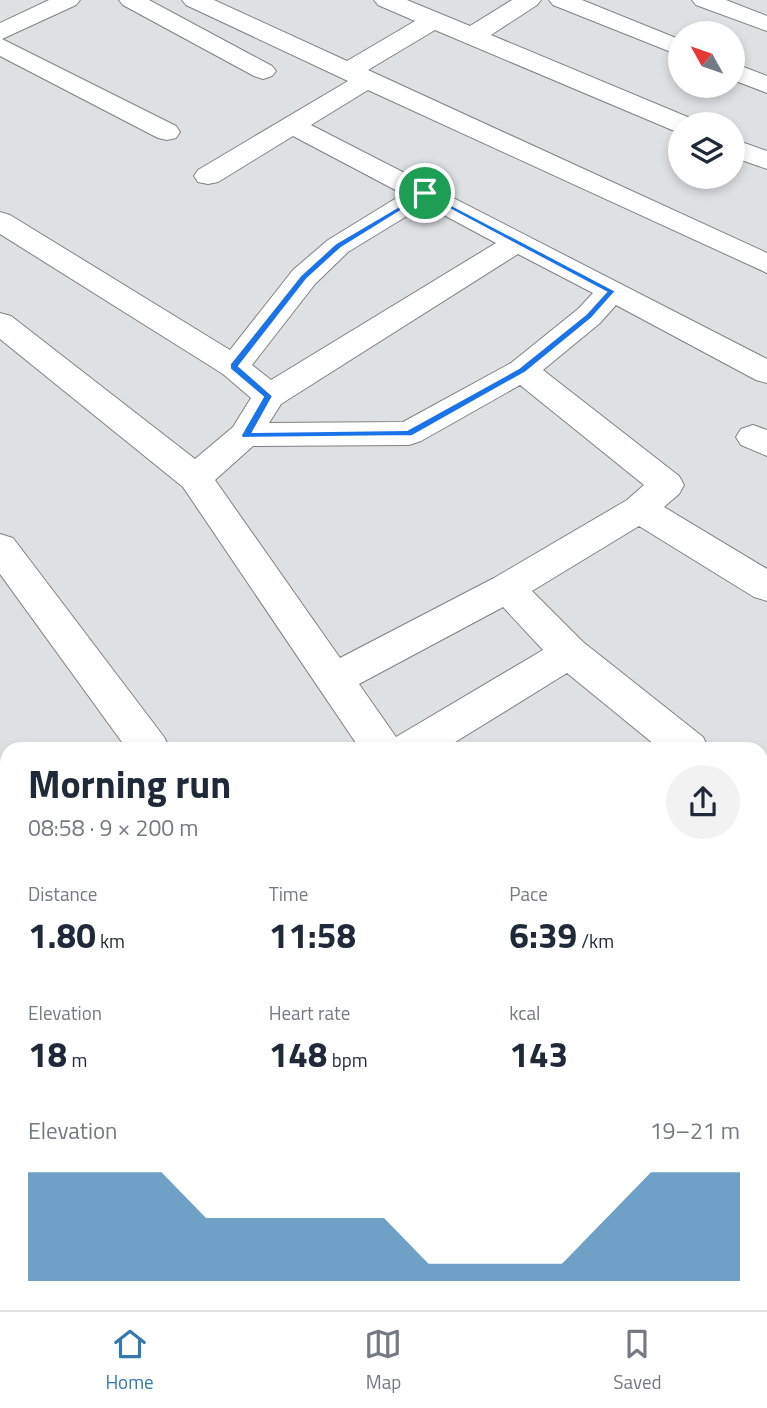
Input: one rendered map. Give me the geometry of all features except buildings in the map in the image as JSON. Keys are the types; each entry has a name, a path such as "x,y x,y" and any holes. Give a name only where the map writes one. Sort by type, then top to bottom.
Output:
{"street":[{"path":"0,33 68,0"},
{"path":"131,0 263,71"},
{"path":"194,0 767,264"},
{"path":"386,0 668,119"},
{"path":"472,36 529,0"},
{"path":"562,0 668,44"},
{"path":"704,0 767,24"},
{"path":"0,7 26,20"},
{"path":"208,176 293,126 434,20"},
{"path":"0,46 167,132"},
{"path":"746,76 767,85"},
{"path":"293,126 767,372"},
{"path":"745,152 767,161"},
{"path":"234,367 304,277 338,246 425,193"},
{"path":"0,221 234,367 269,396"},
{"path":"195,478 246,435 269,396 517,242"},
{"path":"246,435 409,433 522,370 589,316 612,291"},
{"path":"0,323 195,478 377,742"},
{"path":"333,680 507,588 639,509 667,485 522,370"},
{"path":"639,509 767,587"},
{"path":"0,547 145,742"},
{"path":"507,588 569,653 680,742"},
{"path":"422,742 569,653"}],"route":[{"path":"425,193 612,291 589,316 522,370 409,433 246,435 269,396 234,367 304,277 338,246 425,193"}]}
